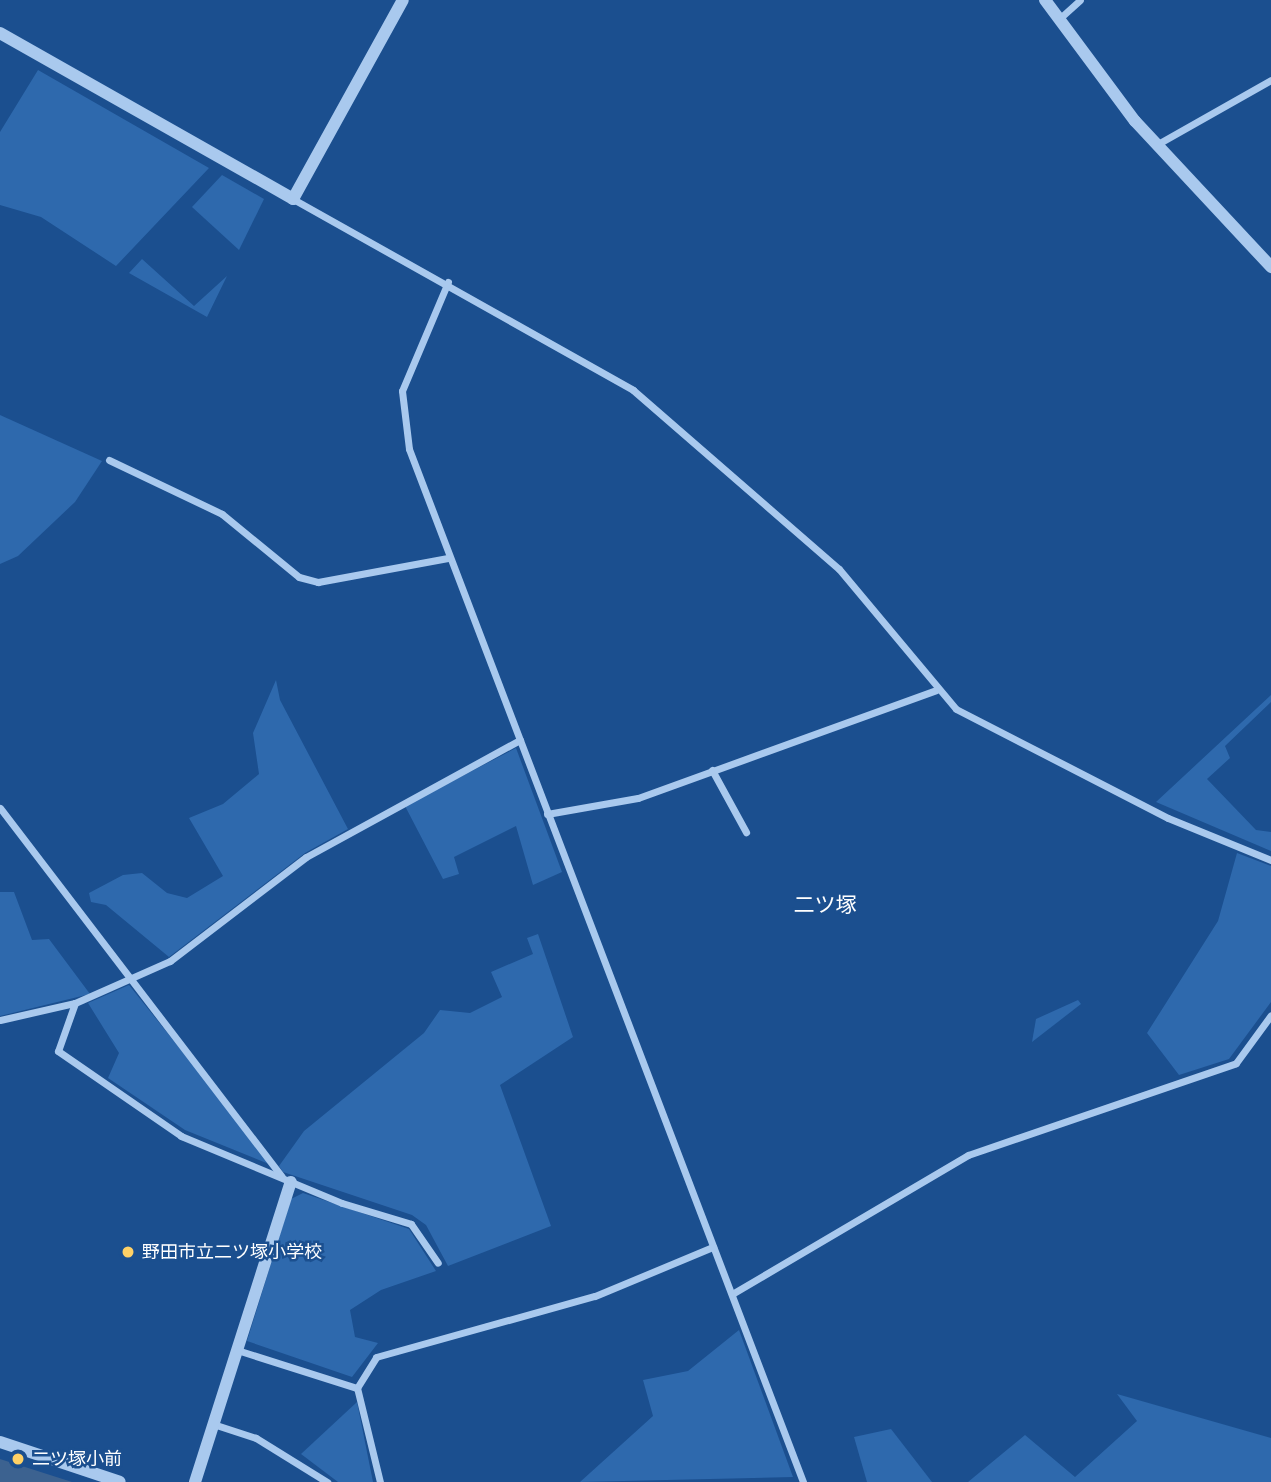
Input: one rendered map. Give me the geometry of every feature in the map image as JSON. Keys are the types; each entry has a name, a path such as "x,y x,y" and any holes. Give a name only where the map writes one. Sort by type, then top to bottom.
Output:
{"street":[{"path":"293,198 403,0"},
{"path":"1045,0 1156,145 1271,267"},
{"path":"1059,19 1080,0"},
{"path":"0,33 448,282 633,390 839,569 936,690 985,728 1168,818 1271,860"},
{"path":"1156,145 1271,80"},
{"path":"448,282 402,391 409,449 448,558 803,1482"},
{"path":"109,460 222,514 299,577 318,582 448,558"},
{"path":"547,814 638,798 936,690"},
{"path":"0,1020 75,1003 130,980 195,945 306,857 520,740"},
{"path":"712,769 746,832"},
{"path":"0,808 130,980 287,1180"},
{"path":"75,1003 58,1051 181,1136 287,1180 411,1224 438,1263"},
{"path":"732,1294 949,1164 1236,1063 1271,1015"},
{"path":"195,1482 287,1180"},
{"path":"380,1482 358,1388 376,1357 595,1296 713,1247"},
{"path":"237,1350 358,1388"},
{"path":"213,1424 256,1438 327,1482"},
{"path":"0,1443 120,1482"}],"shaded area":[{"path":"38,70 209,168 116,266 41,217 0,205 0,132"},
{"path":"222,175 264,199 239,250 192,207"},
{"path":"142,259 194,306 227,276 207,317 129,273"},
{"path":"0,415 102,461 75,502 18,556 0,564"},
{"path":"276,680 280,700 348,829 305,853 169,957 106,905 91,902 89,893 123,875 142,873 167,893 187,898 223,876 189,818 223,804 259,774 253,733"},
{"path":"1271,695 1271,702 1225,746 1230,758 1207,779 1256,830 1271,832 1271,851 1156,802"},
{"path":"516,748 562,872 533,885 516,826 454,857 459,874 443,879 405,806"},
{"path":"1237,853 1271,866 1271,1002 1229,1059 1179,1075 1147,1033 1218,921"},
{"path":"0,892 14,892 32,940 49,939 90,994 0,1016"},
{"path":"538,934 573,1037 500,1085 551,1226 448,1266 426,1225 412,1215 283,1172 279,1166 304,1131 424,1033 440,1010 470,1013 502,997 491,972 533,954 527,938"},
{"path":"129,985 269,1164 185,1130 108,1078 119,1053 88,1003"},
{"path":"1078,1000 1081,1004 1032,1042 1036,1019"},
{"path":"303,1193 409,1229 436,1271 381,1290 350,1310 355,1337 378,1343 352,1377 247,1341 291,1199"},
{"path":"739,1330 793,1477 580,1482 653,1416 643,1380 688,1371"},
{"path":"1117,1394 1271,1438 1271,1482 968,1482 1025,1435 1075,1477 1137,1421"},
{"path":"357,1402 373,1482 338,1482 301,1454"},
{"path":"891,1429 932,1482 867,1482 854,1437"},
{"path":"0,1459 72,1482 0,1482"}],"place":[{"name":"野田市立二ツ塚小学校","path":"128,1252"},
{"name":"二ツ塚小前","path":"18,1459"}],"district":[{"name":"二ツ塚","path":"825,905"}]}
